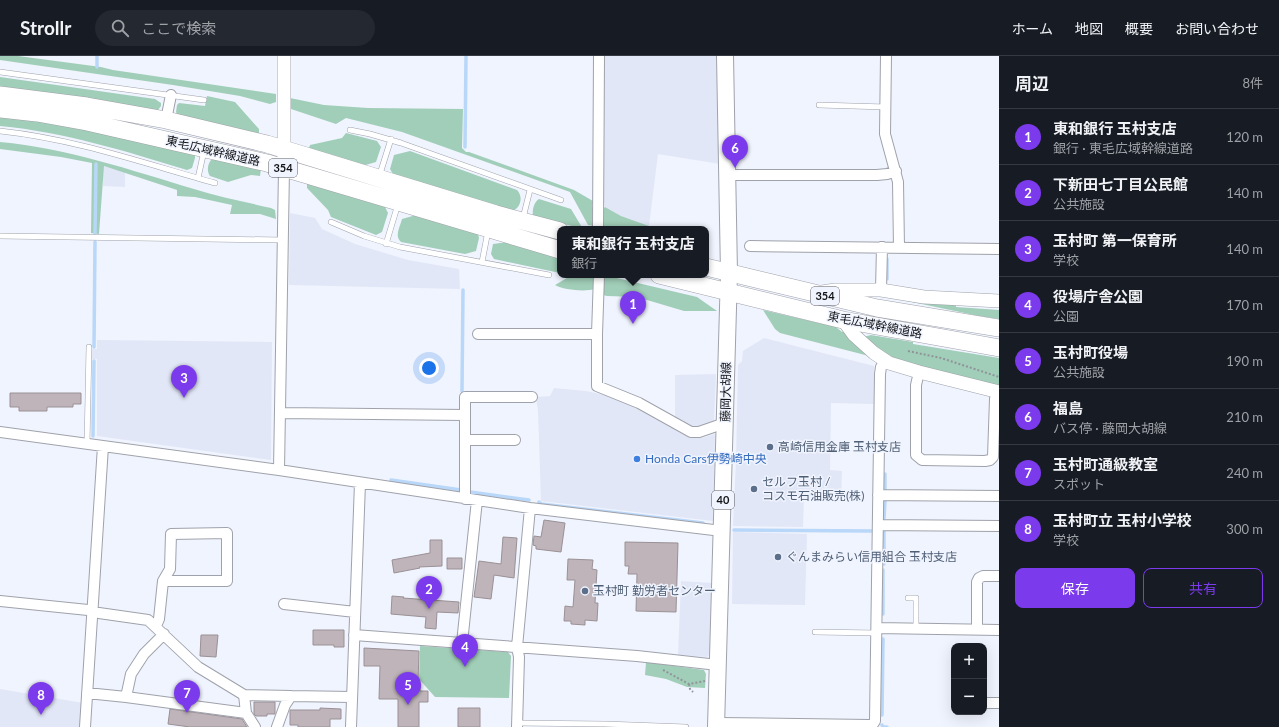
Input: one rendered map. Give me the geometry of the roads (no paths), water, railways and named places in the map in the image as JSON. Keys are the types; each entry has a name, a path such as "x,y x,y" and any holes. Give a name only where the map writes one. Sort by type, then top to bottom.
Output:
{"highway":[{"name":"東毛広域幹線道路","path":"0,95 87,106 166,120 284,149 489,212 557,230"},
{"name":"東毛広域幹線道路","path":"0,109 37,113 87,122 205,148 284,168 557,249"},
{"name":"東毛広域幹線道路","path":"709,269 815,294 892,310 999,328"},
{"name":"東毛広域幹線道路","path":"671,278 843,320 999,348"}],"main road":[{"name":"藤岡大胡線","path":"716,725 729,273 728,175 724,56"}],"street":[{"path":"279,470 284,168 284,56"},
{"path":"598,226 599,56"},
{"path":"886,56 886,140 898,182 899,248"},
{"path":"166,120 171,95"},
{"path":"728,175 878,175 896,171"},
{"path":"750,246 999,249"},
{"path":"881,290 882,248"},
{"path":"599,278 597,386 639,403 691,432 699,432 725,423"},
{"path":"815,294 835,290 881,290 924,297 999,301"},
{"path":"843,320 854,335 885,361 899,367 919,372 998,392 995,399 994,457 985,461 922,460 916,455 916,385 919,372"},
{"path":"478,334 597,334"},
{"path":"716,725 873,725 876,716 880,374 881,367 885,361"},
{"path":"465,499 466,397 532,397"},
{"path":"280,413 465,415"},
{"path":"0,432 279,470 530,508 722,531"},
{"path":"465,440 515,440"},
{"path":"85,727 103,446"},
{"path":"351,727 360,483"},
{"path":"878,495 999,496"},
{"path":"462,643 477,500"},
{"path":"517,725 519,657 517,647 530,508"},
{"path":"878,525 999,526"},
{"path":"156,626 160,619 163,582 170,569 171,534 226,532 227,581 163,582"},
{"path":"977,629 977,582 979,578 983,576 999,576"},
{"path":"0,601 88,610 148,620 198,667 244,695 352,697"},
{"path":"284,604 355,612"},
{"path":"877,631 916,629 999,630"},
{"path":"126,697 131,674 134,669 144,654 164,634"},
{"path":"354,635 657,658 718,665"},
{"path":"87,693 246,713"},
{"path":"244,695 246,713 255,727"},
{"path":"277,727 285,706 291,696"},
{"path":"987,703 999,703"}],"lane":[{"path":"0,72 204,100"},
{"path":"819,105 886,106"},
{"path":"350,130 391,140 561,200"},
{"path":"0,131 26,134 105,150 216,183"},
{"path":"379,178 391,140"},
{"path":"198,178 205,148"},
{"path":"522,221 530,190"},
{"path":"386,244 398,203"},
{"path":"331,222 386,244 549,275"},
{"path":"482,262 488,228"},
{"path":"0,236 282,240"},
{"path":"87,444 89,347"},
{"path":"908,598 916,598 916,629"},
{"path":"814,632 877,631"},
{"path":"517,725 605,724 686,727"}],"waterway":[{"path":"97,56 97,67"},
{"path":"465,147 466,56"},
{"path":"95,233 96,164"},
{"path":"94,347 95,242"},
{"path":"887,259 887,279"},
{"path":"462,391 463,290"},
{"path":"93,436 94,361"},
{"path":"885,474 885,490"},
{"path":"391,480 461,490 461,486"},
{"path":"470,492 529,500"},
{"path":"884,518 885,501"},
{"path":"539,502 541,504 703,523"},
{"path":"734,530 872,531"},
{"path":"884,530 884,564"},
{"path":"883,570 883,614"},
{"path":"882,715 883,639"},
{"path":"882,725 883,727 887,727"}],"place":[{"name":"福島","path":"735,168"},
{"name":"東和銀行 玉村支店","path":"633,324"},
{"name":"玉村町 第一保育所","path":"184,398"},
{"name":"高崎信用金庫 玉村支店","path":"770,447"},
{"name":"Honda Cars伊勢崎中央","path":"637,459"},
{"name":"セルフ玉村 / コスモ石油販売(株)","path":"754,489"},
{"name":"ぐんまみらい信用組合 玉村支店","path":"778,557"},
{"name":"玉村町 勤労者センター","path":"585,591"},
{"name":"下新田七丁目公民館","path":"429,609"},
{"name":"役場庁舎公園","path":"465,667"},
{"name":"玉村町役場","path":"408,705"},
{"name":"玉村町通級教室","path":"187,713"},
{"name":"玉村町立 玉村小学校","path":"41,715"}]}
